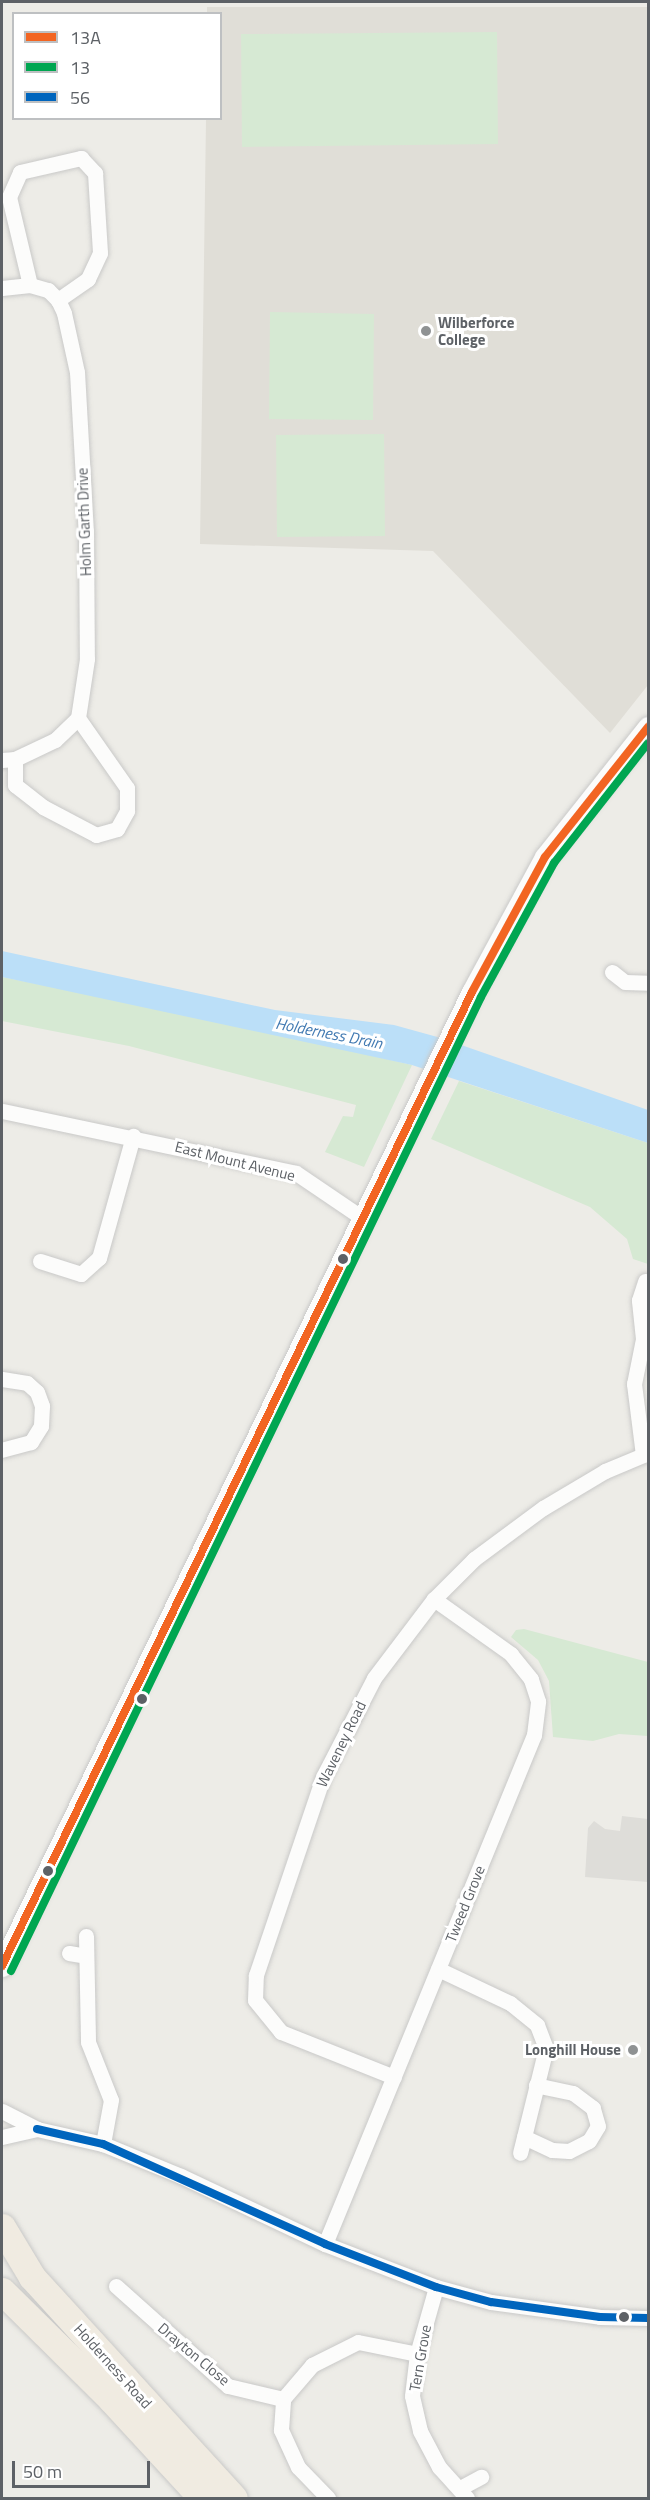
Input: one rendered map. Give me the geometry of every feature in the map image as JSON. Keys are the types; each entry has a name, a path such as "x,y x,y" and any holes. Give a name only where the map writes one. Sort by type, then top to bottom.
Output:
{"highway":[{"name":"Holderness Road","path":"2,2227 32,2277 234,2499"},
{"name":"Holderness Road","path":"2,2291 111,2399 202,2499"}],"main road":[{"path":"2,1966 472,992 545,857 648,727"}],"street":[{"path":"2,288 30,285 48,290 58,300 88,279 100,253 94,173 81,158 20,172 9,197 30,285"},
{"name":"Holm Garth Drive","path":"58,300 77,372 86,531 87,659 78,718"},
{"path":"78,718 127,788 127,811 117,830 96,835 43,807 15,785 8,759 55,740 78,718"},
{"path":"612,972 625,982 648,983"},
{"name":"East Mount Avenue","path":"2,1111 133,1136 296,1173 362,1217"},
{"path":"40,1261 81,1274 99,1258 133,1136"},
{"path":"645,1281 639,1300 643,1339 634,1384 646,1454"},
{"path":"2,1379 27,1383 37,1392 42,1406 41,1426 31,1442 2,1450"},
{"name":"Waveney Road","path":"394,2077 281,2032 255,2000 256,1975 323,1777 374,1678 434,1599 474,1559 543,1508 605,1471 646,1454"},
{"name":"Tweed Grove","path":"325,2244 534,1735 538,1701 531,1679 511,1653 434,1599"},
{"path":"86,1936 88,2042 111,2100 103,2144"},
{"path":"69,1953 86,1956"},
{"path":"438,1969 510,2003 537,2025 546,2048 520,2153"},
{"path":"524,2137 552,2150 569,2151 590,2141 598,2126 593,2108 573,2093 536,2085"},
{"path":"2,2111 37,2129 103,2144 181,2176 325,2244 436,2288 491,2302 600,2317 648,2318"},
{"path":"2,2137 37,2129"},
{"name":"Drayton Close","path":"116,2286 228,2385 283,2399"},
{"name":"Tern Grove","path":"436,2288 417,2354 412,2396 420,2432 439,2467 464,2493 481,2477"},
{"path":"328,2499 298,2467 281,2430 283,2399 312,2365 358,2342 417,2354"}],"shaded area":[{"name":"Wilberforce College","path":"207,7 648,7 648,685 610,733 433,551 200,544 206,120 222,120 222,12 207,12"},
{"path":"622,1816 648,1819 648,1882 585,1877 588,1828 594,1821 605,1829 620,1831"}],"green space":[{"path":"497,32 498,144 242,147 241,34"},
{"path":"270,312 374,314 373,420 269,419"},
{"path":"384,434 385,536 277,537 276,435"},
{"path":"2,977 219,1020 412,1065 364,1167 325,1152 343,1116 353,1117 356,1105 129,1046 2,1021"},
{"path":"459,1081 648,1143 648,1264 633,1259 627,1239 590,1207 431,1139"},
{"path":"524,1629 648,1662 648,1736 619,1734 593,1741 553,1737 549,1681 538,1660 511,1637 516,1630"}],"water":[{"name":"Holderness Drain","path":"2,951 275,1010 394,1025 441,1038 648,1110 648,1143 412,1065 2,977"}],"transit line":[{"name":"13A","path":"2,1966 472,992 545,857 648,727"},
{"name":"13","path":"11,1971 481,997 554,863 648,743"},
{"name":"56","path":"37,2129 103,2144 325,2244 436,2287 491,2302 600,2317 648,2318"}],"place":[{"name":"Wilberforce College","path":"426,331"},
{"name":"Longhill House","path":"633,2050"}]}
